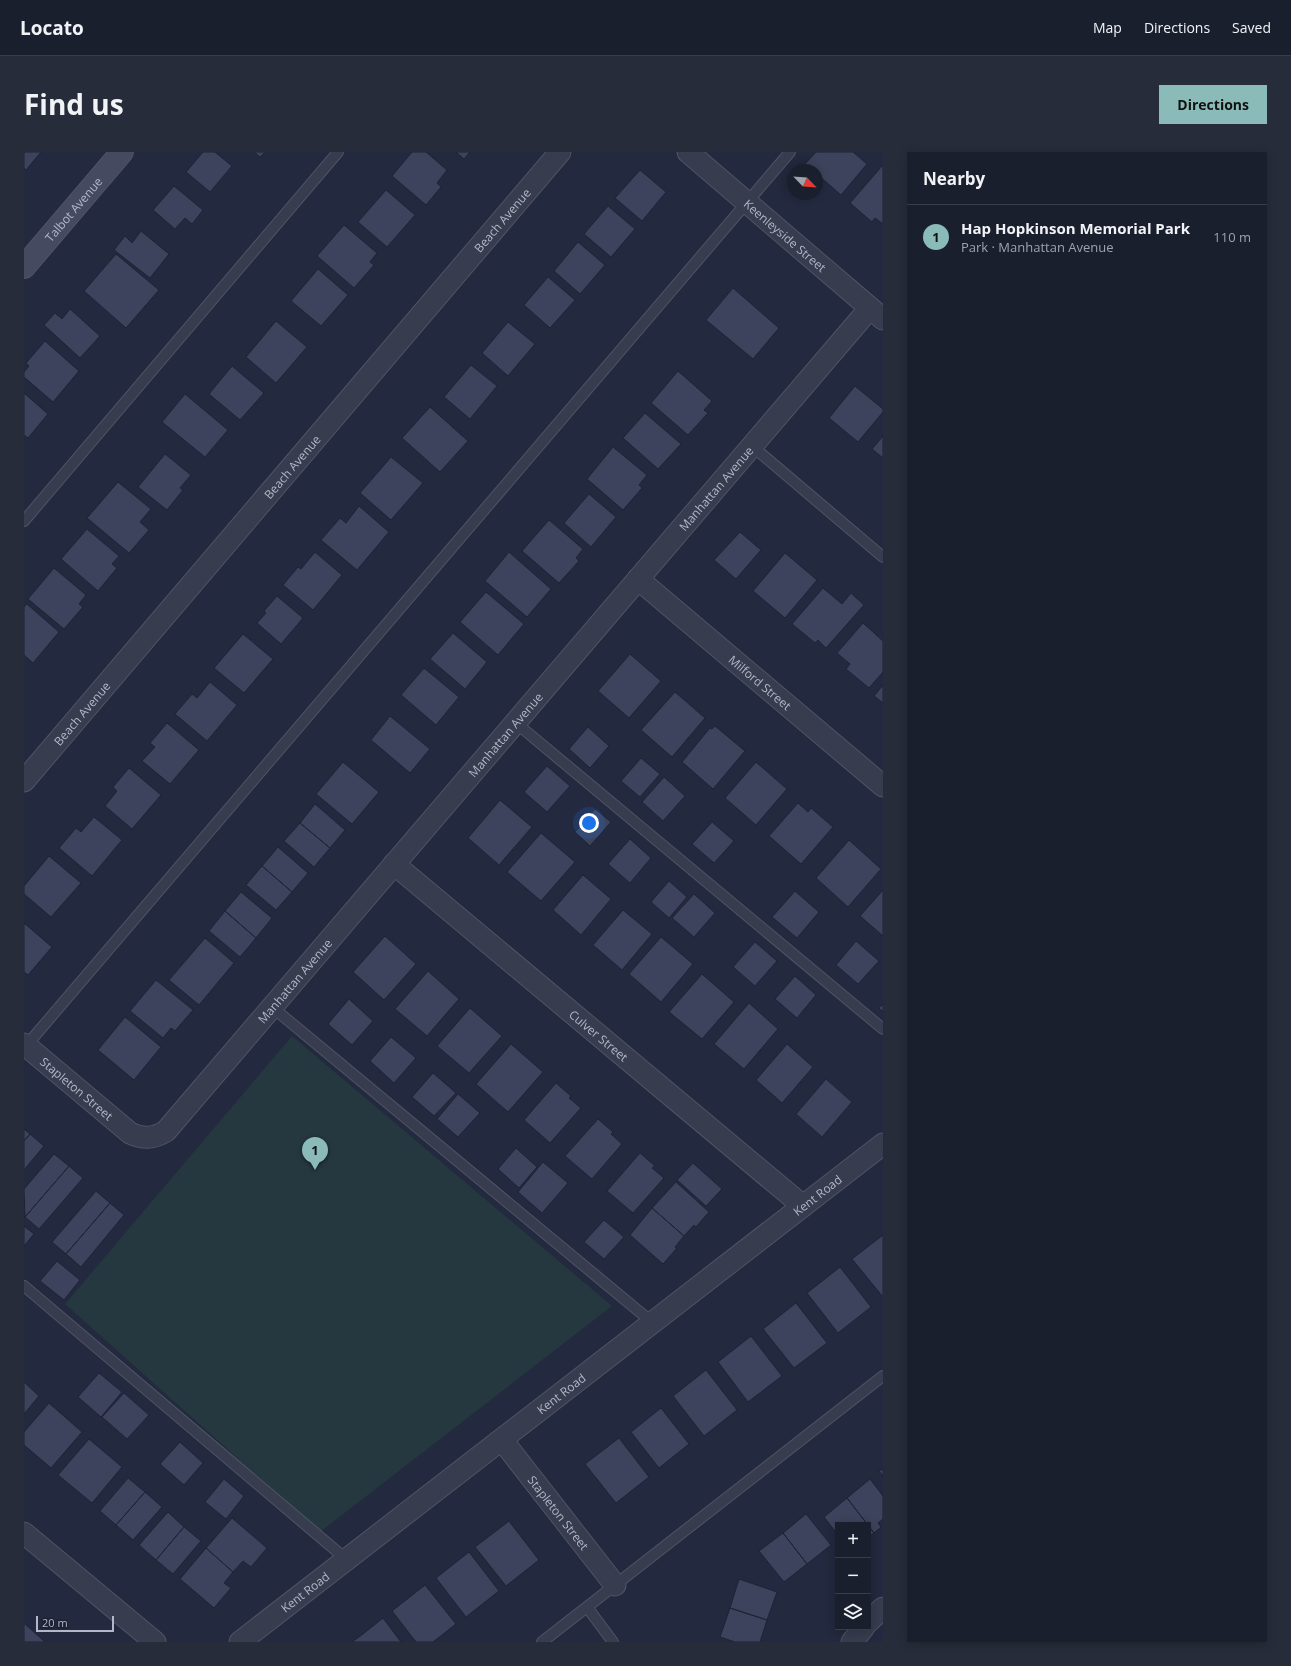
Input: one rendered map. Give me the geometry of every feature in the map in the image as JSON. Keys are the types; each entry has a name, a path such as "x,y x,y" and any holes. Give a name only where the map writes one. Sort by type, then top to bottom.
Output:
{"street":[{"name":"Talbot Avenue","path":"24,267 122,152"},
{"name":"Beach Avenue","path":"24,781 560,152"},
{"name":"Keenleyside Street","path":"688,152 877,313"},
{"name":"Manhattan Avenue","path":"130,1133 147,1138 157,1136 166,1131 752,446 877,313"},
{"name":"Milford Street","path":"638,579 883,786"},
{"name":"Culver Street","path":"394,864 803,1206"},
{"name":"Stapleton Street","path":"25,1045 130,1133"},
{"name":"Kent Road","path":"240,1642 883,1144"},
{"name":"Stapleton Street","path":"502,1440 615,1585"},
{"path":"24,1533 155,1642"},
{"path":"871,1619 883,1608"},
{"path":"852,1642 862,1630"}],"lane":[{"path":"24,521 338,152"},
{"path":"25,1045 790,152"},
{"path":"752,446 883,557"},
{"path":"516,723 883,1029"},
{"path":"272,1007 653,1323"},
{"path":"24,1286 346,1559"},
{"path":"542,1642 883,1376"},
{"path":"587,1607 613,1642"}],"shaded area":[{"path":"292,1036 612,1306 320,1532 65,1304"}],"building":[{"path":"24,152 41,152 26,170 24,168"},
{"path":"203,152 215,152 232,166 210,192 186,172"},
{"path":"254,152 265,152 260,157"},
{"path":"412,152 426,152 447,170 437,183 441,187 426,205 392,176"},
{"path":"456,152 470,152 464,159"},
{"path":"816,152 853,152 867,164 841,195 823,179 823,164 805,164"},
{"path":"882,166 883,224 875,218 872,222 850,203"},
{"path":"640,170 666,192 642,221 615,198"},
{"path":"174,186 203,210 192,224 185,218 175,229 153,210"},
{"path":"386,190 415,215 387,247 358,222"},
{"path":"608,206 635,229 611,257 584,234"},
{"path":"344,225 377,253 370,262 374,265 354,288 317,256"},
{"path":"141,231 169,254 150,278 114,250 125,236 132,243"},
{"path":"578,242 605,265 580,294 554,271"},
{"path":"116,254 159,290 126,328 84,291"},
{"path":"318,269 348,295 321,326 291,301"},
{"path":"548,277 575,300 550,328 524,305"},
{"path":"733,288 779,328 753,359 706,320"},
{"path":"70,309 100,336 80,358 44,325 55,313 62,319"},
{"path":"276,321 307,347 276,383 246,357"},
{"path":"508,322 535,344 508,376 482,353"},
{"path":"45,341 79,371 53,402 24,377 24,372 29,366 26,363"},
{"path":"471,365 497,386 470,419 444,397"},
{"path":"232,366 264,393 240,420 209,394"},
{"path":"678,371 712,401 704,410 708,413 688,435 651,403"},
{"path":"855,386 883,409 883,412 858,442 829,418"},
{"path":"24,393 48,414 28,438 24,435"},
{"path":"185,394 228,430 205,457 162,422"},
{"path":"430,407 468,441 440,472 402,438"},
{"path":"645,413 681,444 658,469 623,438"},
{"path":"883,436 883,458 872,449"},
{"path":"613,447 647,475 639,485 642,488 623,510 587,479"},
{"path":"165,454 191,475 180,488 183,490 167,510 138,487"},
{"path":"391,457 423,483 391,520 360,493"},
{"path":"118,482 151,509 140,522 149,530 129,553 87,518"},
{"path":"589,494 616,517 591,547 564,523"},
{"path":"359,506 389,532 357,570 321,540 340,518 346,523"},
{"path":"549,520 583,549 576,558 579,561 559,583 522,551"},
{"path":"87,529 119,556 112,564 117,568 98,591 61,559"},
{"path":"740,532 761,550 736,579 714,560"},
{"path":"315,552 342,575 313,610 283,585 298,567 301,569"},
{"path":"509,552 551,589 527,617 485,581"},
{"path":"785,553 817,580 785,618 753,591"},
{"path":"54,568 86,595 79,604 83,607 64,629 28,599"},
{"path":"823,588 842,604 851,593 864,605 826,648 818,640 815,643 792,624"},
{"path":"486,592 524,624 498,655 460,622"},
{"path":"277,596 303,618 281,644 257,623 266,613 264,611"},
{"path":"27,604 59,632 33,663 24,655 24,607"},
{"path":"863,623 883,641 883,672 869,688 846,669 850,664 837,653"},
{"path":"453,633 487,662 465,689 430,659"},
{"path":"243,634 273,659 244,693 214,668"},
{"path":"630,654 661,681 629,718 598,691"},
{"path":"424,668 459,697 436,725 401,695"},
{"path":"210,682 237,705 207,741 175,714 192,694 197,698"},
{"path":"883,685 883,703 874,696"},
{"path":"675,692 705,718 672,757 641,730"},
{"path":"390,716 430,749 410,773 371,740"},
{"path":"167,723 199,750 170,784 142,761 155,747 150,743"},
{"path":"715,726 745,751 713,789 682,762 710,728 712,729"},
{"path":"588,727 609,746 590,768 569,749"},
{"path":"641,758 660,774 640,797 621,781"},
{"path":"343,762 379,792 352,824 316,794"},
{"path":"756,762 787,789 756,825 725,798"},
{"path":"547,766 570,786 547,812 524,792"},
{"path":"129,768 161,795 132,829 105,806 117,791 113,787"},
{"path":"664,777 685,796 663,821 642,802"},
{"path":"500,800 532,827 499,865 468,838"},
{"path":"798,803 808,812 811,808 833,827 801,864 769,836"},
{"path":"315,804 345,830 330,848 300,823"},
{"path":"595,809 611,822 590,846 575,832"},
{"path":"94,817 122,840 92,876 59,848 76,828 81,832"},
{"path":"712,822 734,841 714,863 692,844"},
{"path":"300,823 330,848 314,867 284,841"},
{"path":"541,833 575,862 541,901 507,872"},
{"path":"630,839 651,858 630,883 608,864"},
{"path":"849,840 881,869 848,907 816,878"},
{"path":"278,847 308,873 292,892 262,866"},
{"path":"49,856 81,883 51,917 24,894 24,886"},
{"path":"262,866 292,892 276,910 246,885"},
{"path":"583,875 611,899 581,935 553,910"},
{"path":"669,881 687,897 669,918 651,902"},
{"path":"883,890 883,936 860,916"},
{"path":"795,891 819,912 797,938 772,917"},
{"path":"241,892 272,918 256,938 225,911"},
{"path":"694,894 715,913 694,937 672,918"},
{"path":"623,910 652,934 622,970 593,945"},
{"path":"225,911 256,938 240,957 209,931"},
{"path":"24,923 52,947 28,975 24,972"},
{"path":"385,936 416,964 384,1000 353,972"},
{"path":"661,937 693,964 661,1002 629,974"},
{"path":"205,938 234,963 199,1005 169,980"},
{"path":"856,941 879,961 858,984 836,965"},
{"path":"755,942 777,961 755,986 733,967"},
{"path":"428,971 459,999 427,1036 395,1009"},
{"path":"702,974 734,1002 702,1039 669,1012"},
{"path":"795,976 816,995 797,1018 775,999"},
{"path":"156,980 193,1010 175,1031 171,1028 163,1038 130,1011"},
{"path":"349,999 373,1021 352,1045 328,1024"},
{"path":"749,1003 778,1029 744,1069 714,1044"},
{"path":"883,1004 883,1012 879,1008"},
{"path":"470,1008 502,1036 469,1073 437,1046"},
{"path":"125,1017 161,1047 134,1080 98,1050"},
{"path":"391,1037 416,1058 394,1083 370,1061"},
{"path":"511,1044 543,1072 508,1112 476,1084"},
{"path":"787,1044 813,1067 782,1103 756,1080"},
{"path":"433,1073 456,1093 434,1116 412,1097"},
{"path":"826,1079 852,1102 822,1137 796,1114"},
{"path":"556,1083 571,1096 569,1098 581,1108 550,1143 524,1120"},
{"path":"458,1094 480,1113 458,1137 437,1119"},
{"path":"598,1119 613,1132 611,1134 622,1144 592,1179 565,1156"},
{"path":"24,1129 30,1134 24,1141"},
{"path":"30,1134 44,1146 24,1170 24,1141"},
{"path":"516,1148 537,1167 519,1188 498,1169"},
{"path":"640,1153 655,1166 652,1168 664,1178 633,1213 607,1191"},
{"path":"54,1154 69,1166 25,1217 24,1189"},
{"path":"543,1162 568,1183 542,1213 518,1192"},
{"path":"693,1163 722,1189 706,1206 677,1180"},
{"path":"69,1166 83,1178 39,1229 25,1217"},
{"path":"676,1182 709,1212 696,1227 694,1225 684,1236 652,1208"},
{"path":"96,1191 110,1203 66,1254 52,1242"},
{"path":"110,1203 124,1215 81,1267 66,1254"},
{"path":"652,1208 684,1236 675,1247 677,1248 663,1264 630,1235"},
{"path":"604,1220 624,1237 604,1259 584,1242"},
{"path":"24,1226 34,1234 24,1246"},
{"path":"883,1235 883,1297 852,1259"},
{"path":"57,1261 80,1280 64,1300 40,1281"},
{"path":"840,1267 871,1307 838,1333 807,1293"},
{"path":"796,1303 827,1343 794,1368 763,1329"},
{"path":"751,1336 782,1376 748,1402 718,1362"},
{"path":"706,1370 737,1410 704,1436 673,1396"},
{"path":"99,1373 122,1392 101,1417 78,1397"},
{"path":"24,1382 39,1396 24,1414"},
{"path":"124,1393 149,1415 127,1439 102,1417"},
{"path":"49,1403 82,1432 51,1468 24,1445 24,1432"},
{"path":"661,1408 689,1444 659,1468 631,1432"},
{"path":"619,1438 649,1477 616,1503 585,1464"},
{"path":"89,1439 122,1467 92,1503 58,1475"},
{"path":"180,1442 203,1463 184,1485 160,1464"},
{"path":"883,1469 883,1476 879,1471"},
{"path":"128,1478 145,1492 116,1525 100,1511"},
{"path":"224,1479 244,1496 226,1519 205,1502"},
{"path":"870,1479 883,1496 883,1519 878,1523 881,1527 874,1533 871,1529 871,1522 866,1522 847,1498"},
{"path":"145,1492 162,1507 133,1540 116,1525"},
{"path":"847,1498 866,1522 835,1522 835,1531 824,1517"},
{"path":"168,1512 184,1527 156,1560 139,1545"},
{"path":"806,1514 831,1545 807,1564 783,1533"},
{"path":"232,1518 267,1548 251,1567 243,1561 233,1572 206,1548"},
{"path":"509,1521 539,1560 506,1586 475,1547"},
{"path":"184,1527 201,1541 173,1574 156,1560"},
{"path":"783,1533 807,1564 784,1582 759,1551"},
{"path":"206,1548 233,1572 224,1583 231,1588 214,1608 180,1579"},
{"path":"469,1552 499,1591 466,1617 436,1578"},
{"path":"739,1579 777,1592 767,1620 730,1608"},
{"path":"425,1585 456,1624 433,1642 416,1642 392,1611"},
{"path":"730,1608 767,1620 760,1642 735,1642 720,1637"},
{"path":"383,1618 401,1642 352,1642 363,1634"},
{"path":"25,1624 45,1642 24,1642"}],"place":[{"name":"Hap Hopkinson Memorial Park","path":"315,1170"}]}
